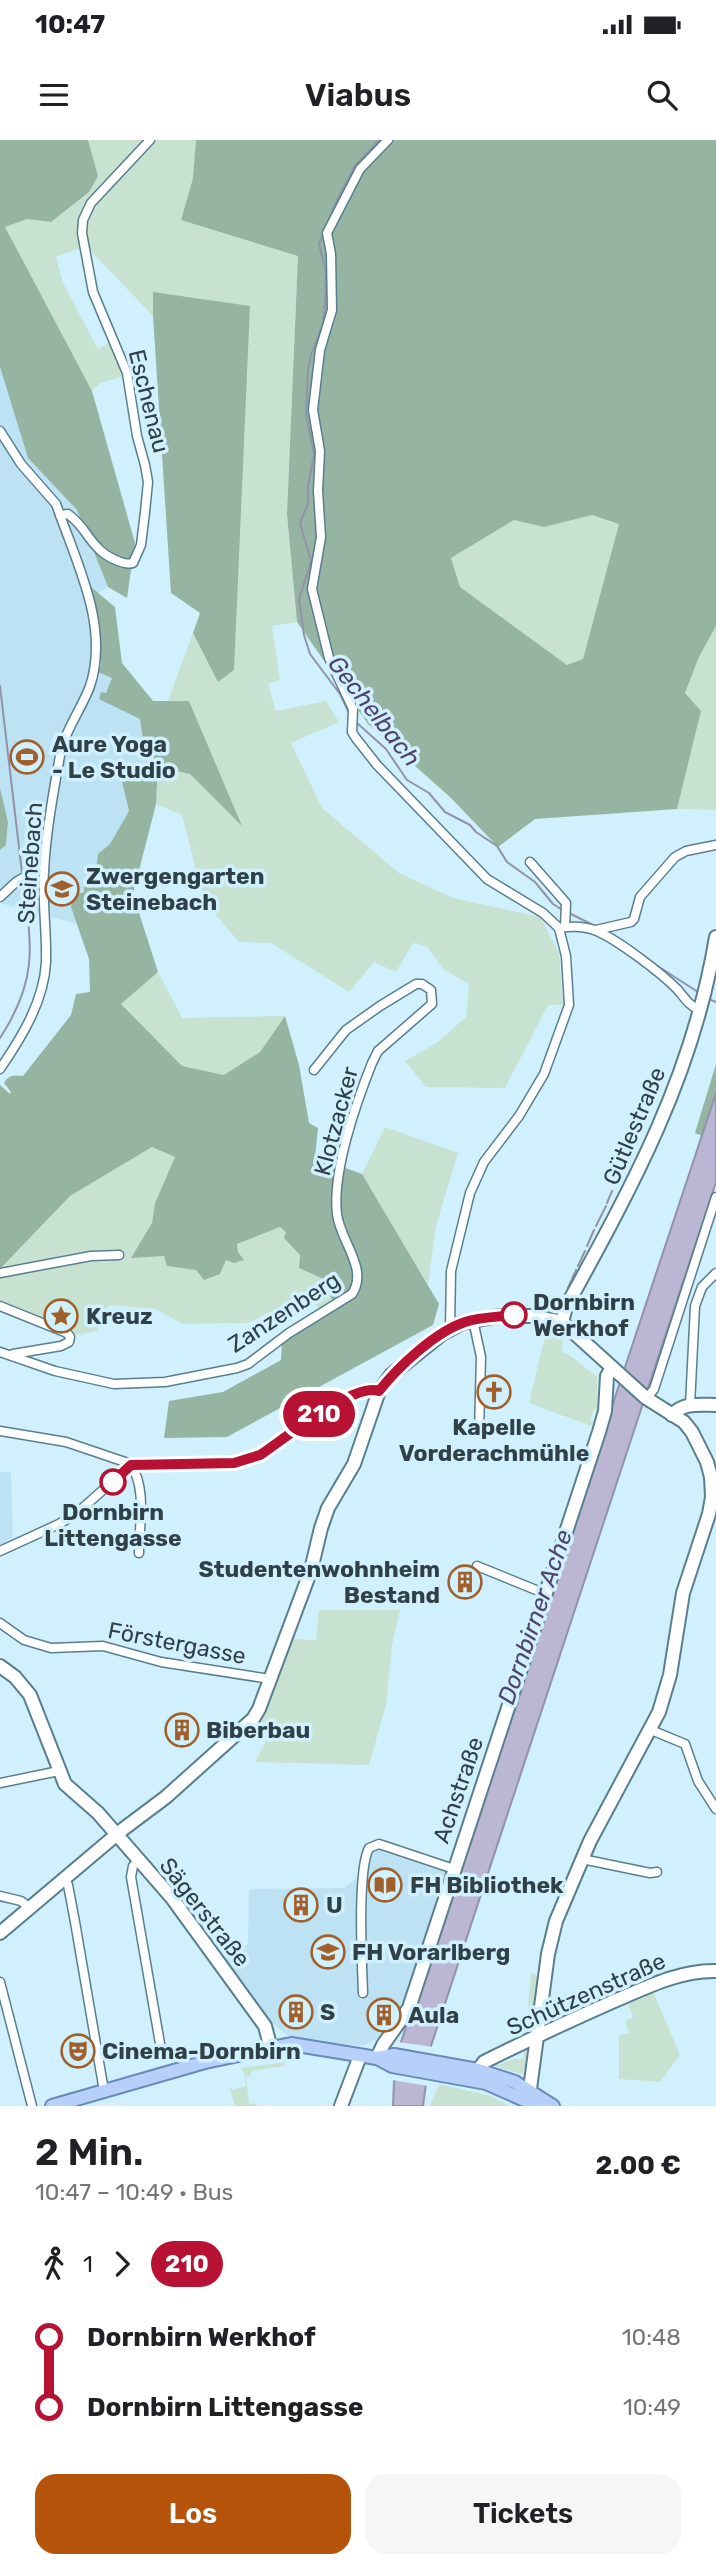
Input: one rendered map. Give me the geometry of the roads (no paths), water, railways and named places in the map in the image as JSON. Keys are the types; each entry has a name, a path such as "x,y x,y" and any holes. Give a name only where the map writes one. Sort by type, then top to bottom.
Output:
{"main road":[{"path":"52,2106 205,2062 267,2049 286,2052 320,2049 434,2067 478,2070 505,2078 531,2102"},
{"path":"434,2067 486,2083 531,2102 553,2106"}],"street":[{"name":"Eschenau","path":"60,514 68,514 78,521 99,550 125,565 134,563 141,545 148,482 127,373 93,292 82,233 83,220 91,203 150,140"},
{"path":"388,140 360,169 327,233 331,254 332,310 320,350 313,410 320,451 318,491 321,537 312,589 329,658 353,709 352,732 365,751 481,874 562,928 599,929 631,922 640,897 675,857 686,851 716,845"},
{"name":"Steinebach","path":"0,431 9,448 55,504 60,514 94,620 98,657 87,693 64,737 61,750 44,869 46,961 43,981 23,1035 0,1069"},
{"path":"450,1328 451,1271 470,1193 484,1162 519,1116 540,1082 569,1005 562,928 566,903 561,894 530,862"},
{"path":"0,897 29,874 44,869"},
{"path":"599,929 677,989 694,1009 704,1001"},
{"name":"Gütlestraße","path":"562,1322 566,1307 642,1166 671,1097 704,1001 716,937"},
{"name":"Klotzacker","path":"314,1070 340,1036 367,1014 416,984 427,986 431,990 432,1004 378,1051 345,1147 336,1200 338,1220 357,1269"},
{"path":"648,1399 654,1388 716,1197"},
{"path":"0,1273 91,1256 119,1255"},
{"name":"Zanzenberg","path":"0,1352 55,1371 114,1384 165,1382 237,1368 248,1364 289,1333 352,1294 358,1285 357,1269"},
{"path":"690,1405 695,1306 702,1287 716,1273"},
{"name":"Zanzenberg","path":"0,1306 67,1333 70,1337 69,1342 61,1346 10,1354"},
{"path":"0,1933 116,1835 166,1797 241,1732 259,1709 311,1570 328,1508 354,1464 379,1391 391,1375 450,1328 473,1320 514,1315 562,1322 648,1399 692,1432 707,1462 712,1486 712,1519 683,1593 670,1675 659,1712 582,1859 550,1939 531,2102"},
{"path":"676,1318 695,1319"},
{"path":"473,1320 481,1357 478,1432"},
{"name":"Achstraße","path":"377,2058 409,2008 599,1432 605,1411 607,1376 615,1371"},
{"path":"0,1431 66,1442 131,1465 242,1462 260,1455 306,1422 360,1390 372,1388 379,1391"},
{"path":"672,1415 681,1407 716,1405"},
{"path":"0,1551 60,1524 79,1512 131,1465"},
{"path":"131,1465 138,1481 139,1553"},
{"path":"477,1566 546,1594"},
{"name":"Förstergasse","path":"0,1623 24,1640 51,1648 103,1646 161,1662 270,1679"},
{"name":"Sägerstraße","path":"0,1665 15,1677 30,1695 65,1784 98,1812 178,1906 267,2030 267,2049"},
{"path":"651,1730 685,1744 698,1781 716,1809"},
{"path":"0,1783 59,1771"},
{"path":"363,1993 362,1886 364,1858 369,1848 379,1844 454,1869"},
{"path":"582,1859 657,1872"},
{"path":"139,1860 133,1866 131,1877 162,2055"},
{"path":"64,1878 73,1910 104,2091"},
{"path":"0,1896 21,1901 29,1907"},
{"name":"Schützenstraße","path":"478,2070 481,2064 538,2035 674,1977 716,1971"},
{"path":"0,1982 32,2106"},
{"path":"341,2106 360,2056"}],"waterway":[{"name":"Gechelbach","path":"349,713 340,694 310,654 304,635 299,600 311,561 300,523 308,504 314,454 306,414 308,371 323,323 325,306 326,271 319,244 355,166 379,140"},
{"name":"Steinebach","path":"0,686 22,873"},
{"name":"Gechelbach","path":"357,723 386,749 407,780 429,793 445,812 470,825 497,846 507,862 535,882 553,904 561,909"},
{"name":"Steinebach","path":"0,1038 21,998 29,963 29,926 23,882"},
{"name":"Gechelbach","path":"569,913 595,926"},
{"name":"Gechelbach","path":"656,965 698,992"},
{"name":"Gechelbach","path":"709,999 716,1002"},
{"path":"607,1203 612,1191"},
{"path":"596,1226 606,1206"},
{"path":"587,1246 594,1230"},
{"path":"578,1266 585,1251"},
{"path":"568,1288 576,1270"}],"place":[{"name":"Aure Yoga - Le Studio","path":"27,757"},
{"name":"Zwergengarten Steinebach","path":"62,889"},
{"name":"Dornbirn Werkhof","path":"514,1315"},
{"name":"Kreuz","path":"61,1316"},
{"name":"Kapelle Vorderachmühle","path":"494,1392"},
{"name":"Dornbirn Littengasse","path":"113,1482"},
{"name":"Studentenwohnheim Bestand","path":"465,1582"},
{"name":"Biberbau","path":"182,1730"},
{"name":"FH Bibliothek","path":"385,1885"},
{"name":"U","path":"301,1905"},
{"name":"FH Vorarlberg","path":"328,1952"},
{"name":"S","path":"296,2012"},
{"name":"Aula","path":"384,2015"},
{"name":"Cinema-Dornbirn","path":"78,2051"}],"water label":[{"name":"Dornbirner Ache","path":"535,1617"}]}
